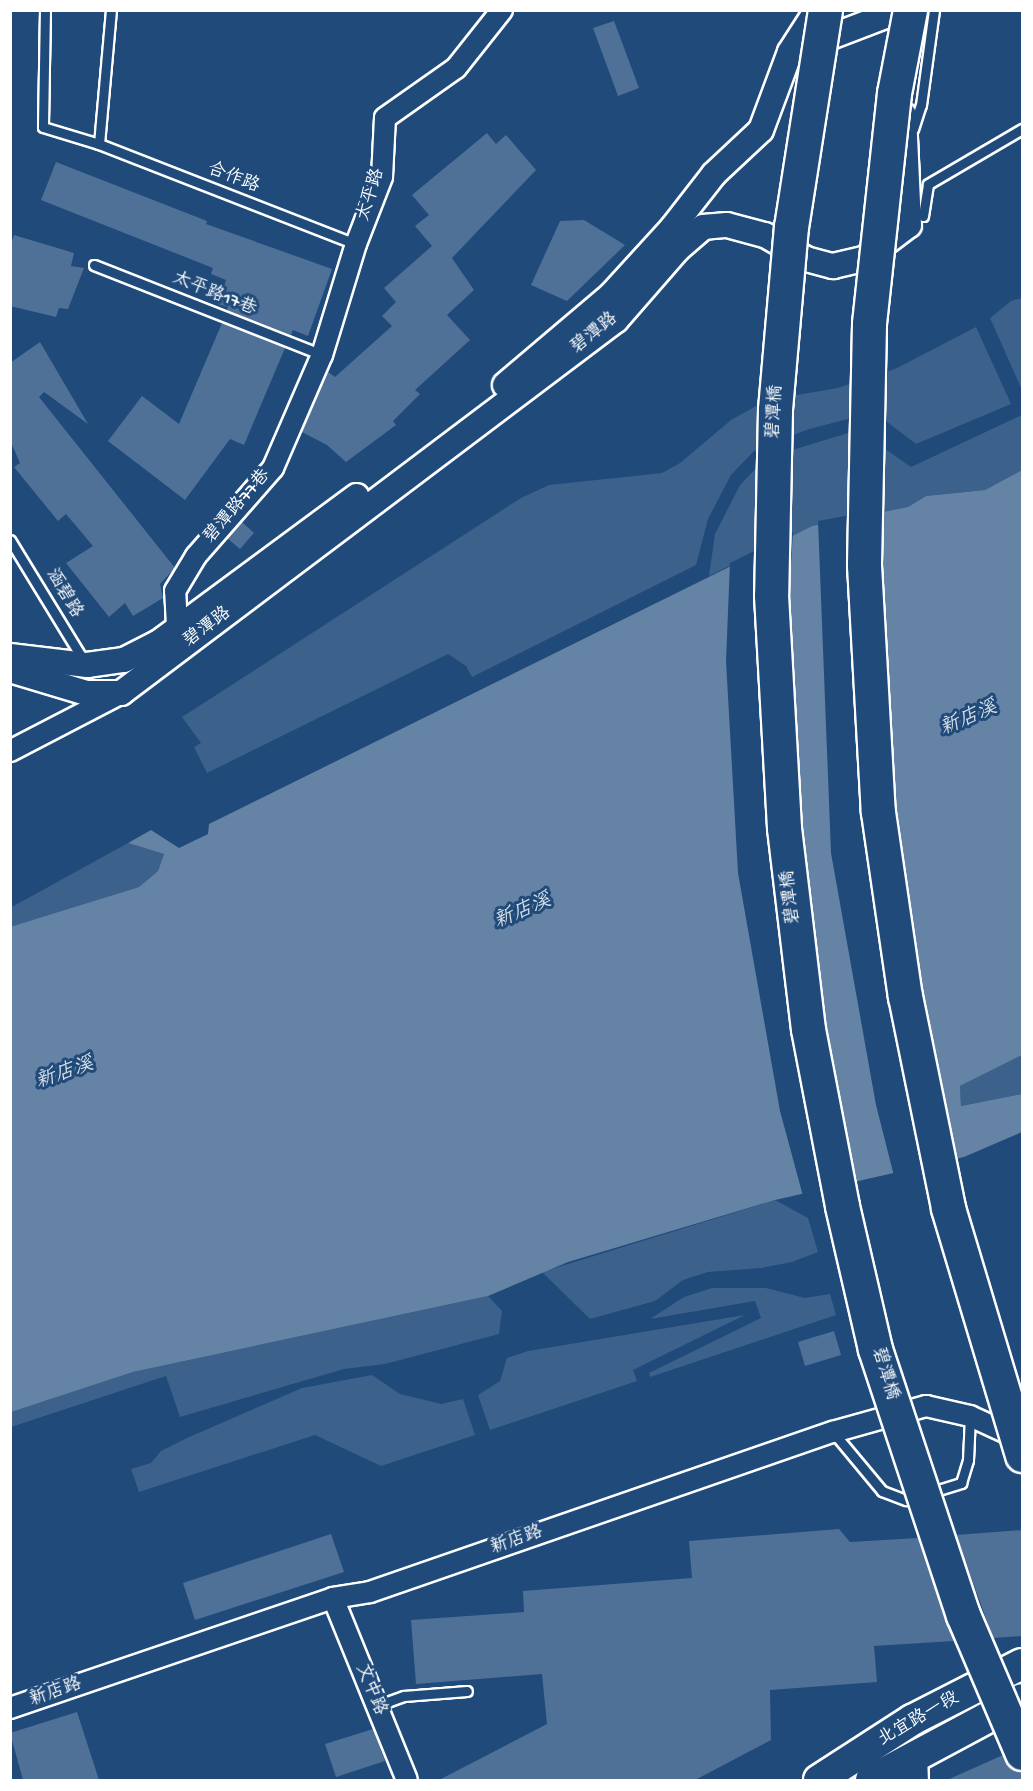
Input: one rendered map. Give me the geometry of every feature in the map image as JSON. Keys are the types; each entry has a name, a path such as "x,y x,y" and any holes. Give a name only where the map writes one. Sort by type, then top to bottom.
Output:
{"highway":[{"path":"910,10 894,93 869,324 864,566 878,812 905,996 948,1208 1023,1455"},
{"name":"碧潭橋","path":"816,14 791,226 775,410 771,595 784,828 808,1029 842,1206 875,1348 963,1615 1023,1753"}],"main road":[{"name":"北宜路一段","path":"819,1780 912,1720 1023,1664"},
{"name":"北宜路一段","path":"871,1780 916,1768 1023,1698"}],"street":[{"name":"太平路","path":"322,355 356,244 382,177 385,118 456,68 502,10"},
{"name":"碧潭路","path":"10,751 121,693 616,320 678,249 703,227 727,225 765,235 806,259 833,266 864,259 909,225 900,11"},
{"path":"790,52 900,11"},
{"name":"碧潭路","path":"10,656 87,665 124,660 158,643 177,626 457,424 610,296 672,228 714,174 761,130 790,52 816,14"},
{"name":"碧潭路77巷","path":"177,626 175,591 196,556 273,468 322,355"},
{"path":"10,670 86,693 121,693"},
{"name":"新店路","path":"10,1708 333,1598 370,1592 833,1432 926,1406 970,1416 1023,1440"},
{"name":"文中路","path":"333,1598 407,1780"}],"lane":[{"name":"合作路","path":"45,10 43,127 99,144 356,244"},
{"path":"99,144 111,10"},
{"path":"905,150 921,105 934,10"},
{"path":"923,216 928,184 1023,129"},
{"name":"太平路17巷","path":"94,265 322,355"},
{"name":"涵碧路","path":"10,540 87,665"},
{"path":"833,1432 882,1491 906,1500 961,1483 968,1460 970,1416"},
{"path":"376,1706 404,1696 467,1691"}],"shaded area":[{"path":"1022,298 1022,390 990,318 1011,301"},
{"path":"976,327 1011,404 916,444 874,412 806,430 754,451 731,475 708,519 696,565 472,677 466,666 448,654 207,773 194,747 201,743 182,717 521,498 549,485 662,473 680,463 731,420 767,400 838,388 895,369"},
{"path":"1022,415 1022,470 985,490 926,496 908,507 812,526 709,576 715,534 740,485 766,458 858,430 911,467"},
{"path":"128,843 164,854 158,871 139,887 11,927 10,908"},
{"path":"1022,1055 1022,1094 961,1106 960,1086"},
{"path":"775,1200 808,1218 818,1252 792,1262 761,1268 708,1272 683,1280 655,1301 590,1319 542,1272"},
{"path":"712,1288 766,1288 805,1298 830,1294 836,1315 650,1377 649,1373 761,1318 755,1301 650,1319 684,1297"},
{"path":"488,1296 502,1311 499,1334 385,1364 344,1369 180,1417 166,1376 11,1427 10,1412 133,1372"},
{"path":"745,1315 633,1370 637,1381 490,1430 478,1395 500,1381 507,1358 528,1351"},
{"path":"372,1375 400,1394 441,1404 463,1399 475,1435 381,1466 315,1435 139,1492 131,1469 151,1463 161,1451 302,1388"}],"water":[{"name":"新店溪","path":"1022,470 1022,1055 960,1086 961,1106 1022,1094 1022,1132 964,1157 775,1200 568,1262 488,1296 133,1372 11,1412 10,927 139,887 158,871 164,854 128,843 151,830 179,848 208,834 209,824 812,526 908,507 926,496 985,490"}],"pier":[{"path":"878,510 888,742 931,1058 956,1162 894,1176 876,1105 831,853 818,521"},
{"path":"793,532 788,608 797,866 842,1124 858,1184 803,1196 780,1111 738,873 726,661 730,563"}],"building":[{"path":"614,21 639,88 618,96 593,28"},
{"path":"487,133 496,144 506,135 536,170 452,258 474,290 447,315 470,340 415,390 420,394 393,421 396,425 346,462 327,445 302,432 328,372 335,377 392,326 382,316 396,302 384,288 432,246 415,226 429,215 412,195"},
{"path":"56,162 207,221 206,224 332,269 308,336 293,330 291,335 227,310 228,307 218,304 226,280 211,274 213,268 41,200"},
{"path":"584,220 625,245 567,301 531,285 560,221"},
{"path":"14,235 74,253 71,266 84,268 68,309 59,308 56,317 10,306 10,247"},
{"path":"222,323 285,348 244,445 230,439 185,500 108,441 142,396 179,424"},
{"path":"40,342 88,424 44,392 39,397 175,568 160,584 163,598 133,616 125,603 109,617 66,563 93,546 66,514 58,521 14,467 20,463 10,440 10,363"},
{"path":"242,522 254,533 240,549 227,538"},
{"path":"834,1331 841,1355 805,1366 798,1342"},
{"path":"839,1529 850,1542 918,1538 954,1641 874,1646 877,1682 770,1690 771,1740 695,1780 439,1780 547,1724 542,1674 416,1684 411,1620 524,1612 523,1591 692,1578 689,1541"},
{"path":"1023,1530 1023,1636 993,1638 956,1535"},
{"path":"331,1534 344,1572 195,1620 183,1583"},
{"path":"77,1712 99,1780 23,1780 10,1733"},
{"path":"373,1729 385,1761 336,1777 325,1744"},
{"path":"1003,1755 1010,1768 1023,1771 1023,1780 947,1780"}]}
